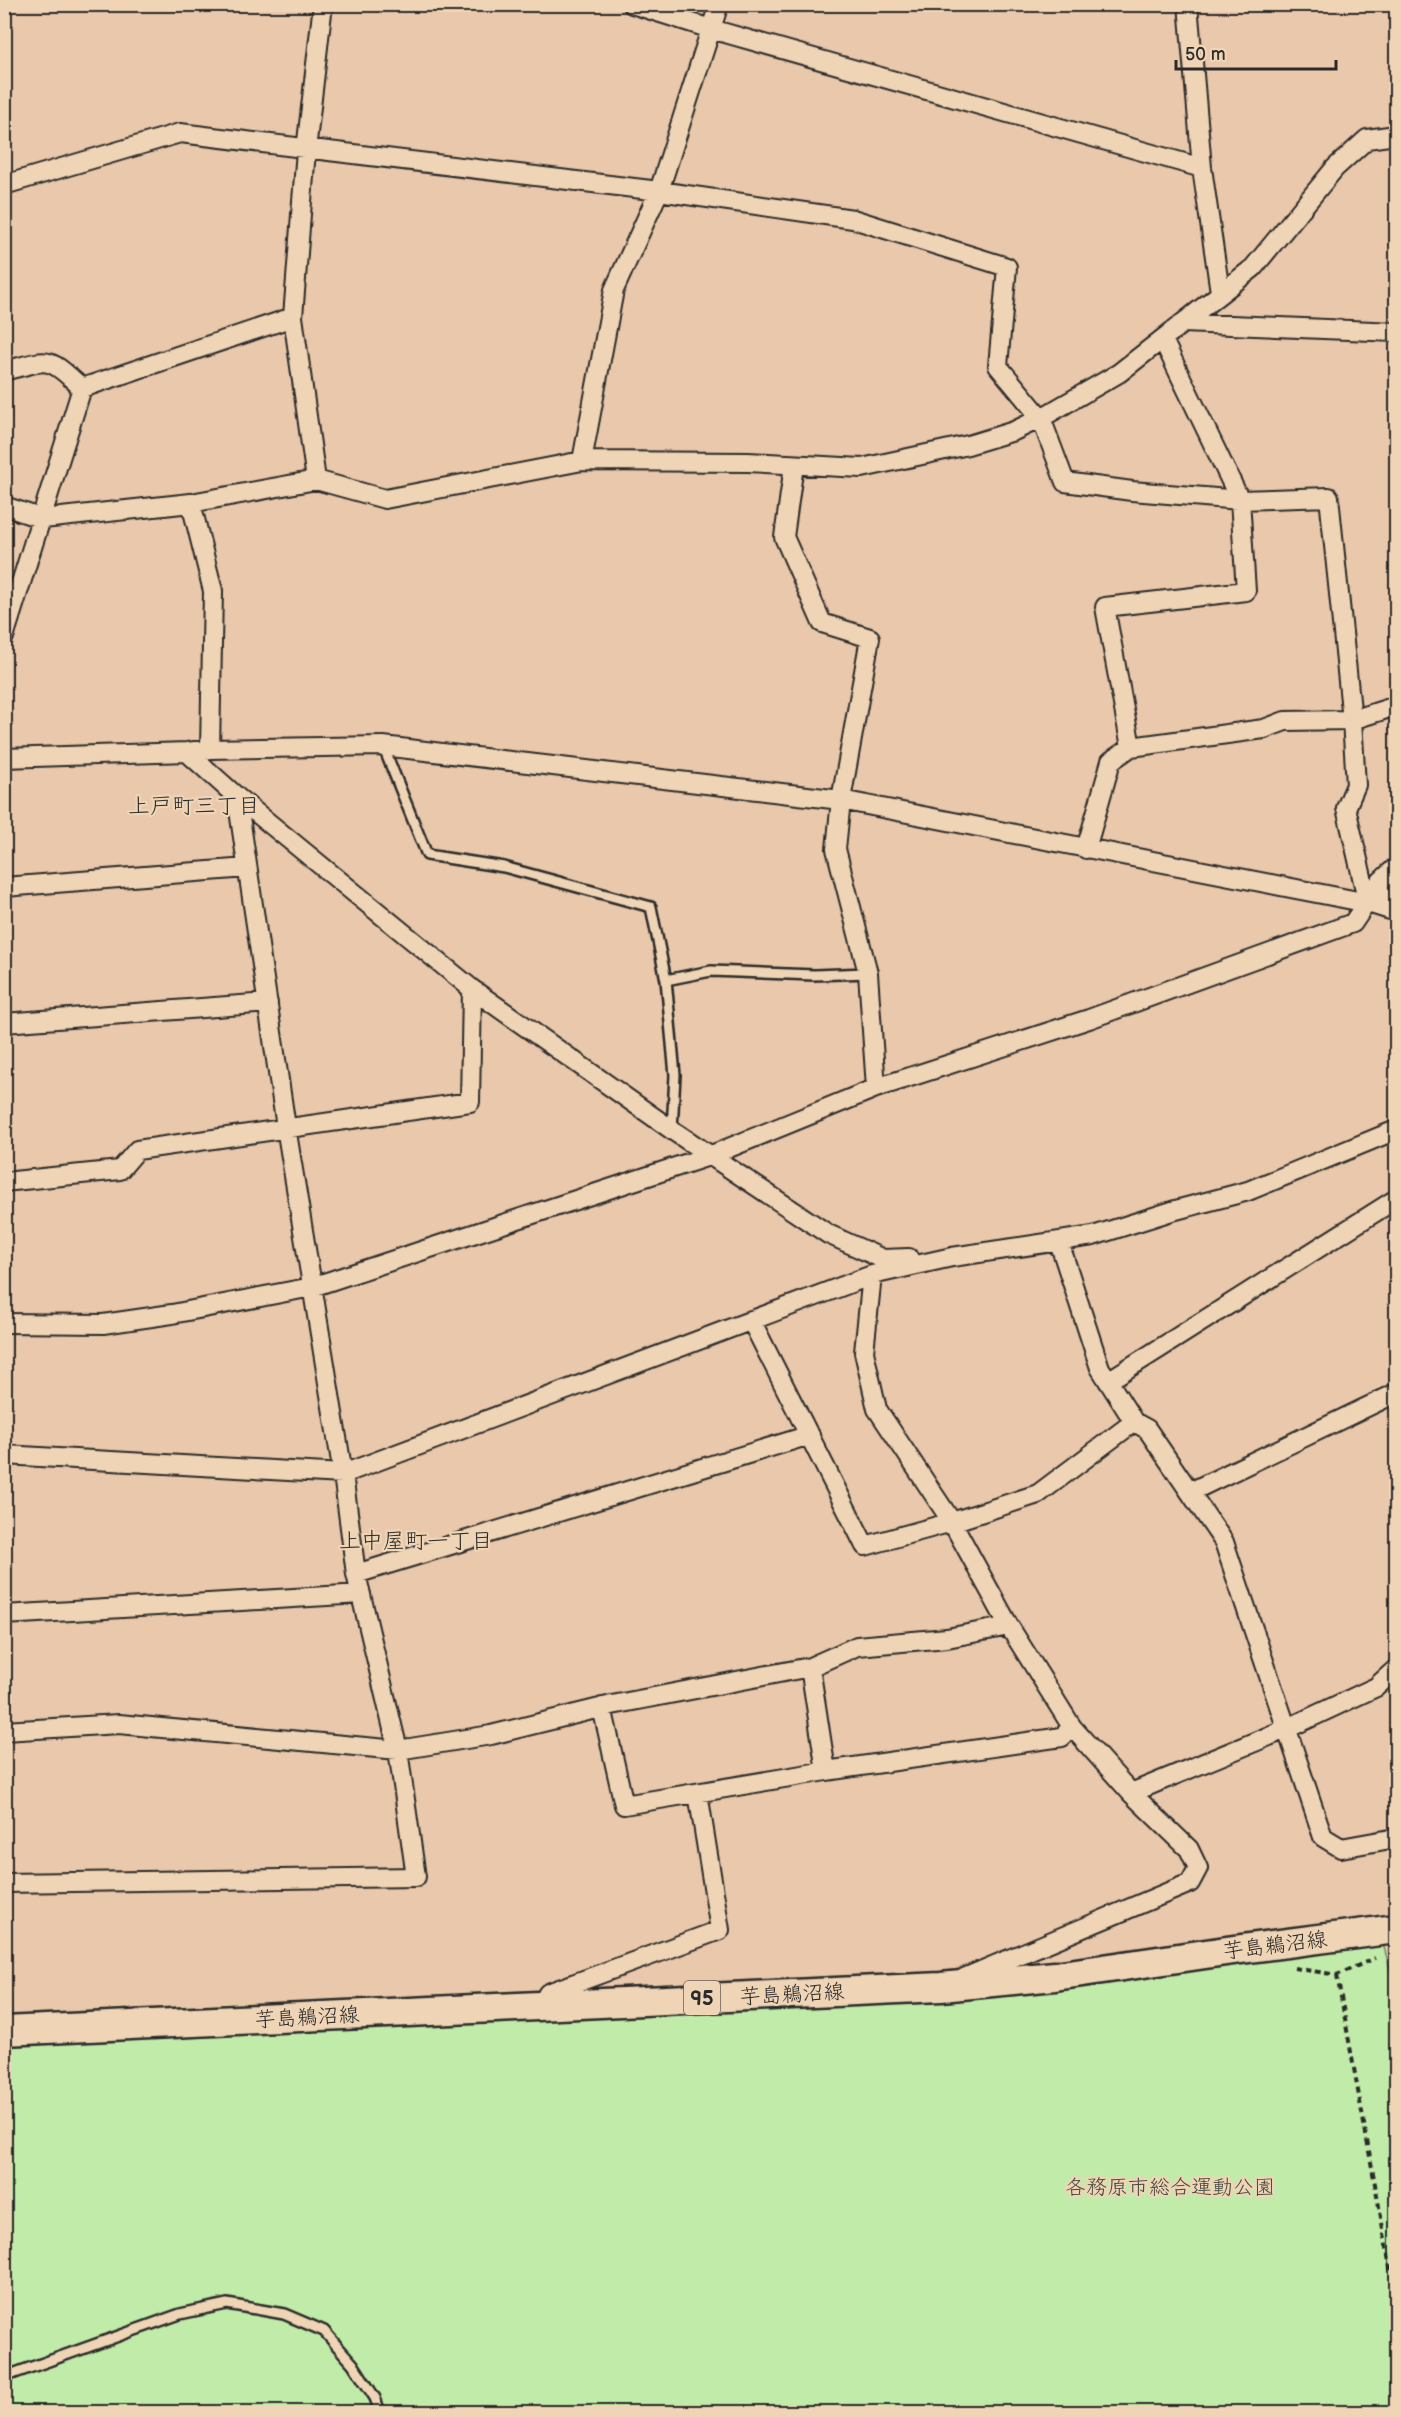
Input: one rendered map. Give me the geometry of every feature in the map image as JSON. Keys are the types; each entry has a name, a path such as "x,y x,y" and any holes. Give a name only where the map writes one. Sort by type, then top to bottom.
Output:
{"main road":[{"name":"芋島鵜沼線","path":"4,2031 941,1987 1055,1976 1396,1929"}],"street":[{"path":"316,480 293,317 306,150 323,4"},
{"path":"632,4 711,29 1202,168"},
{"path":"582,461 614,290 659,191 719,4"},
{"path":"1188,4 1202,168 1220,292"},
{"path":"4,185 180,133 659,191 853,219 1007,267 998,366 1041,418 1065,482 1132,491 1240,500 1329,497 1352,720 1356,785 1346,808 1368,903"},
{"path":"4,506 43,519 191,502 316,480 385,499 582,461 748,462 862,468 968,445 1014,430 1041,418 1119,373 1253,268 1335,168 1367,139 1396,135"},
{"path":"82,388 293,317"},
{"path":"1183,323 1396,332"},
{"path":"1131,747 1105,607 1246,591 1240,500 1163,340"},
{"path":"4,371 45,361 58,367 82,388"},
{"path":"4,637 43,519 82,388"},
{"path":"794,465 784,537 798,569 822,623 870,638 841,800 836,849 868,973 876,1088"},
{"path":"191,502 213,591 210,749"},
{"path":"1086,849 1111,761 1131,747 1264,729 1285,721 1352,720 1396,706"},
{"path":"4,758 187,752 210,749 383,746 841,800 1368,903 1396,912"},
{"path":"187,752 237,797 472,989 709,1156 828,1234 883,1259 952,1257"},
{"path":"4,1884 416,1877 398,1750 356,1574 343,1474 286,1127 237,797"},
{"path":"4,1323 103,1324 172,1314 312,1287 709,1156 876,1088 1089,1019 1353,923 1381,881 1396,867"},
{"path":"4,887 247,868"},
{"path":"1368,903 1396,894"},
{"path":"4,1182 120,1170 137,1150 470,1102 472,989"},
{"path":"4,1023 268,1003"},
{"path":"4,1455 343,1474 872,1275 952,1257 1093,1236 1172,1211 1248,1191 1396,1130"},
{"path":"1108,1381 1396,1199"},
{"path":"1059,1242 1100,1368 1134,1422 1147,1429 1224,1542 1323,1837 1341,1848 1396,1838"},
{"path":"872,1275 864,1352 877,1409 952,1522 1009,1626 1072,1727 1131,1793 1189,1849 1198,1868 1190,1883 941,1987"},
{"path":"751,1320 865,1546 952,1522 1038,1494 1134,1422"},
{"path":"1190,1492 1396,1393"},
{"path":"356,1574 810,1436"},
{"path":"4,1615 361,1594"},
{"path":"4,1731 118,1724 398,1750 491,1735 602,1707 810,1667 857,1646 947,1638 1009,1626"},
{"path":"810,1667 826,1771"},
{"path":"1131,1793 1286,1729 1376,1687 1396,1669"},
{"path":"602,1707 624,1805 826,1771 1062,1737 1072,1727"},
{"path":"541,2006 548,1992 720,1930 698,1793"}],"lane":[{"path":"383,746 427,855 504,867 651,907 666,980 675,1075 672,1130"},
{"path":"666,980 711,971 814,975 868,973"},
{"path":"4,2378 180,2314 227,2304 284,2314 324,2331 353,2364 375,2398 380,2412"}],"path":[{"path":"1337,1974 1396,2300"}],"green space":[{"name":"各務原市総合運動公園","path":"1380,1933 1393,1980 1396,1980 1396,2412 5,2412 5,2031 941,1987"}],"district":[{"name":"上戸町三丁目","path":"194,805"},
{"name":"上中屋町一丁目","path":"416,1540"}]}
